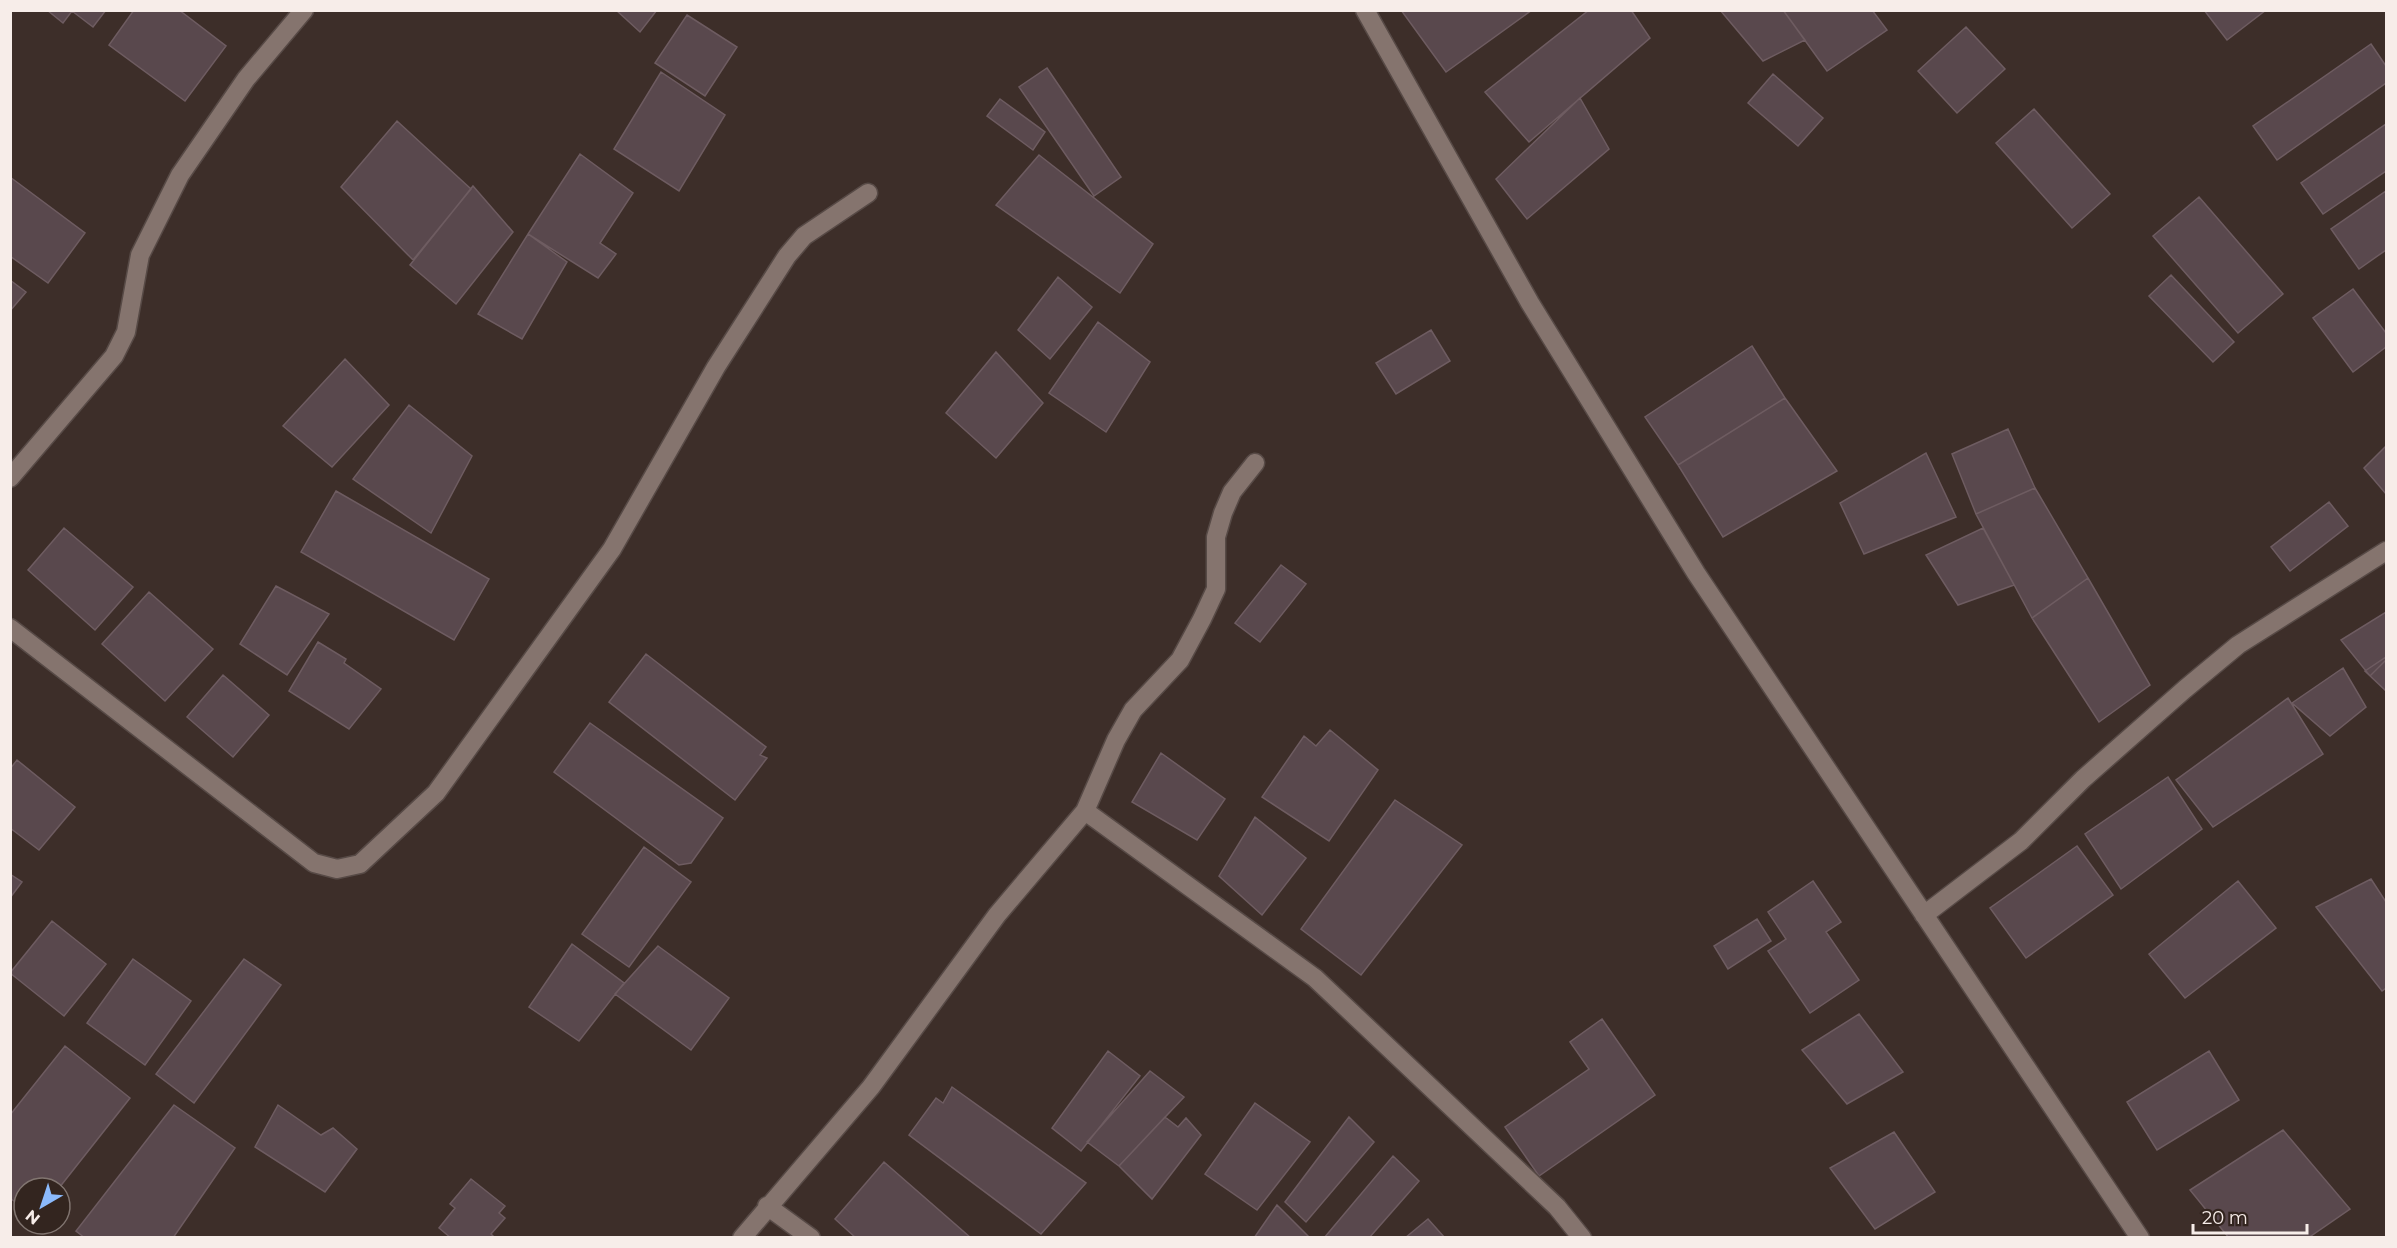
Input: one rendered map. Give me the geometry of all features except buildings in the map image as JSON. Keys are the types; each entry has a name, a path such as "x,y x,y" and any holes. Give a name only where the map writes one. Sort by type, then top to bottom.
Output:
{"street":[{"path":"10,478 114,356 126,332 140,255 180,175 246,79 304,10"},
{"path":"1365,10 1530,303 1696,573 2140,1238"},
{"path":"10,628 314,863 337,869 360,864 436,793 612,549 716,367 787,256 804,236 868,193"},
{"path":"742,1238 871,1086 997,915 1084,811 1116,740 1133,710 1180,660 1202,619 1216,589 1216,537 1223,513 1232,492 1255,463"},
{"path":"1924,915 2021,841 2083,779 2238,645 2386,551"},
{"path":"1084,811 1315,978 1557,1207 1582,1238"},
{"path":"767,1206 811,1238"}]}
